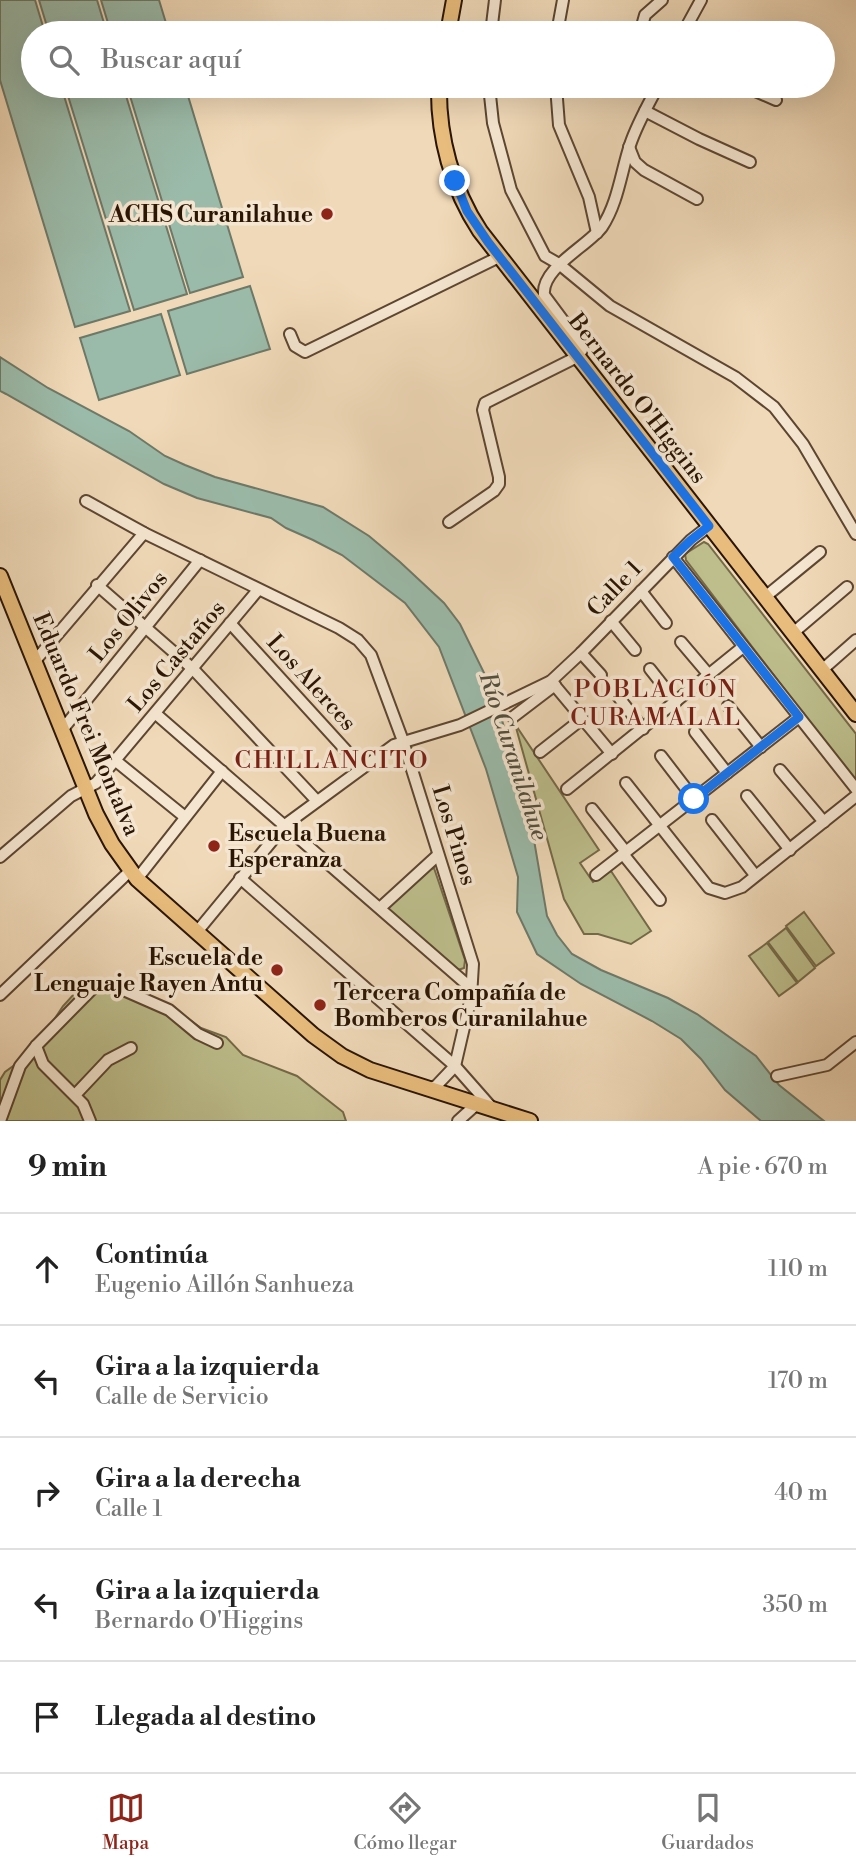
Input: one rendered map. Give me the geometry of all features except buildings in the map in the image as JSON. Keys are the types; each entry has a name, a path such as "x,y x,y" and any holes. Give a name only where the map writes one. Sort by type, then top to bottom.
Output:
{"main road":[{"path":"442,21 443,0"},
{"path":"450,21 454,0"},
{"name":"Bernardo O'Higgins","path":"440,98 443,140 455,181 473,220 577,358 793,634 854,707"},
{"name":"Eduardo Frei Montalva","path":"1,579 103,829 134,875 195,933 332,1050 370,1070 530,1121"}],"street":[{"path":"492,21 495,0"},
{"path":"559,21 563,0"},
{"path":"643,21 645,15 663,0"},
{"path":"690,21 701,0"},
{"path":"490,98 493,122 511,190 545,256 559,264 610,306 750,387 774,407 803,444 856,534"},
{"path":"557,98 559,125 589,197 597,233"},
{"path":"449,522 494,491 499,484 483,410 485,404 577,358 582,351 582,346 543,293 544,285 559,264 597,233 611,208 629,147 652,98"},
{"path":"771,98 776,100"},
{"path":"645,111 750,162"},
{"path":"629,147 635,162 644,170 697,199"},
{"path":"290,334 295,346 305,352 499,257"},
{"name":"Los Pinos","path":"86,501 144,533 339,628 358,640 371,655 403,741 472,964 471,988 455,1066"},
{"name":"Calle 1","path":"553,683 673,557 709,526"},
{"path":"34,662 144,533"},
{"path":"765,597 820,552"},
{"path":"673,557 856,789"},
{"name":"Los Olivos","path":"62,730 200,560"},
{"path":"97,585 193,669 317,801"},
{"path":"793,634 847,587"},
{"name":"Los Castaños","path":"0,857 71,796 96,783 258,590"},
{"path":"641,591 666,623"},
{"path":"611,621 635,650"},
{"name":"Los Alerces","path":"230,624 362,768"},
{"path":"822,670 856,640"},
{"path":"681,642 709,675"},
{"path":"567,789 743,647"},
{"path":"581,653 601,675"},
{"path":"650,669 676,702"},
{"path":"195,933 285,825 362,768 403,741 460,725 553,683"},
{"path":"513,717 553,683"},
{"path":"553,683 612,754"},
{"path":"617,695 643,729"},
{"path":"728,706 761,747"},
{"path":"156,714 471,988"},
{"path":"596,875 799,717"},
{"path":"540,752 582,719"},
{"path":"695,732 727,773"},
{"path":"661,756 694,799"},
{"path":"116,761 185,817"},
{"path":"780,770 824,822"},
{"path":"0,995 134,875 222,771"},
{"path":"626,783 709,888 721,892 735,891 856,796"},
{"path":"747,796 790,850"},
{"path":"592,809 660,900"},
{"path":"712,820 755,875"},
{"path":"380,908 438,855"},
{"path":"240,878 455,1066 485,1106 458,1121"},
{"path":"0,1121 15,1075 36,1046 94,988 113,985 169,1010 198,1034 217,1043"},
{"path":"777,1076 827,1065 856,1042"},
{"path":"36,1046 43,1065 83,1104 90,1121"},
{"path":"75,1096 108,1060 131,1048"},
{"path":"428,1090 437,1086 455,1066"}],"green space":[{"path":"704,542 856,734 856,780 686,560 685,554"},
{"path":"515,724 599,850 580,863 593,882 611,871 651,931 631,944 598,934 584,934 564,899"},
{"path":"434,868 465,960 464,968 458,970 387,908 425,871"},
{"path":"804,912 834,953 816,966 786,926"},
{"path":"786,928 815,968 798,982 768,942"},
{"path":"767,943 797,983 779,996 749,956"},
{"path":"96,982 176,1010 201,1028 226,1037 243,1055 297,1076 343,1112 346,1121 0,1121 0,1080 5,1072 20,1061 46,1032 75,993 89,983"}],"shaded area":[{"path":"0,0 35,0 41,21 21,21 21,98 65,98 130,311 75,327 0,80"},
{"path":"39,0 97,0 103,21 45,21"},
{"path":"101,0 159,0 165,21 107,21"},
{"path":"69,98 127,98 187,294 134,310"},
{"path":"131,98 189,98 243,277 190,293"},
{"path":"250,286 270,349 187,374 168,311"},
{"path":"161,314 180,375 99,400 80,338"},
{"path":"0,357 48,388 129,431 165,456 215,477 323,507 369,536 400,562 444,603 460,624 493,691 528,805 547,916 557,935 572,954 697,1014 756,1056 779,1085 824,1121 761,1121 725,1090 681,1039 581,984 537,954 517,912 518,877 486,769 439,647 405,603 342,555 271,518 197,498 164,484 0,391"}],"place":[{"name":"ACHS Curanilahue","path":"327,214"},
{"name":"Escuela Buena Esperanza","path":"214,846"},
{"name":"Escuela de Lenguaje Rayen Antu","path":"277,970"},
{"name":"Tercera Compañía de Bomberos Curanilahue","path":"320,1005"}],"district":[{"name":"POBLACIÓN CURAMALAL","path":"656,703"},
{"name":"CHILLANCITO","path":"332,760"}],"route":[{"path":"455,181 467,211 488,242 709,526 673,557 799,717 694,799"}],"water label":[{"name":"Río Curanilahue","path":"514,756"}]}
